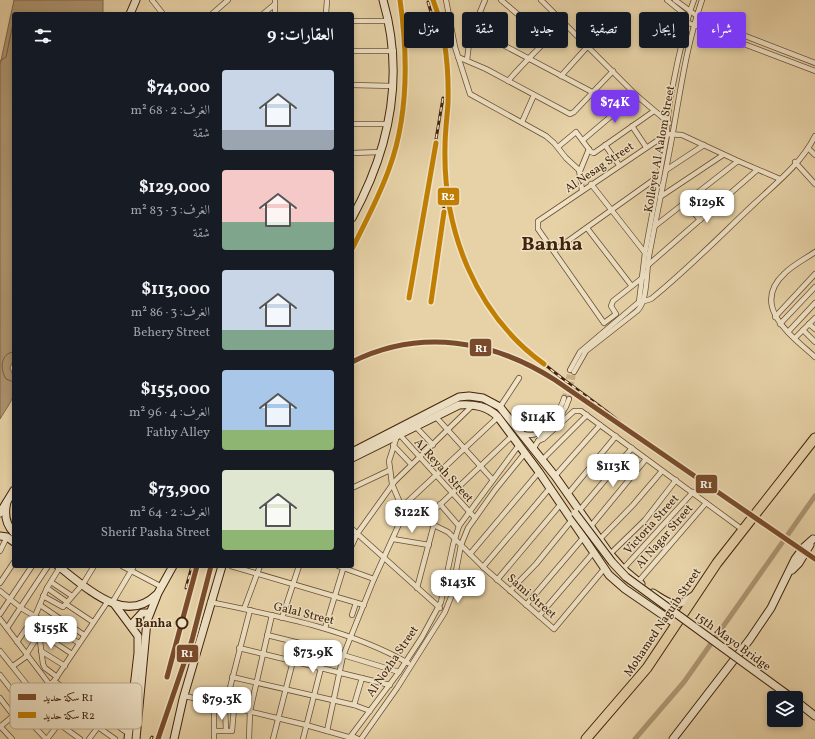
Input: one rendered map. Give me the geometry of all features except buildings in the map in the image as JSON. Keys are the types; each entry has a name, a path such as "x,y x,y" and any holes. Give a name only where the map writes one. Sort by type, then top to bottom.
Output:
{"highway":[{"path":"789,476 815,438"},
{"path":"756,518 815,445"},
{"name":"Mohamed Naguib Street","path":"595,739 616,711 648,676 743,530 756,518"},
{"name":"Mohamed Naguib Street","path":"623,703 654,659 694,595 756,518"},
{"name":"Mohamed Naguib Street","path":"586,739 616,711"}],"main road":[{"path":"131,12 136,0"},
{"path":"355,205 380,152 388,124 393,86 394,51 389,21 383,0"},
{"path":"354,451 416,427 459,405 475,406 481,401 480,397"},
{"path":"354,457 397,435 459,398 480,397 498,406 523,434 568,494 583,538 604,569 625,589 676,624"},
{"path":"490,410 491,405 498,406"},
{"name":"15th Mayo Bridge","path":"475,406 490,410 498,416 539,472 560,505 565,506 574,515 621,574 782,691"},
{"name":"15th Mayo Bridge","path":"555,476 554,483 574,515 600,554 622,580 776,691"},
{"path":"0,513 12,493"},
{"path":"7,502 6,517 9,532"},
{"path":"574,515 591,526 610,554 623,569 638,582 669,603 674,605 683,603 694,595"},
{"path":"674,739 750,639 771,608 791,570 793,563 802,550 814,538"},
{"path":"60,568 112,603 131,625 138,636 135,683"},
{"path":"141,683 149,614 160,590 173,568"},
{"path":"174,739 210,602 221,568"},
{"path":"112,603 134,607 147,602 160,590"},
{"path":"131,625 142,613 149,614"},
{"path":"178,739 186,702 185,696"},
{"path":"803,707 815,716"},
{"path":"803,712 815,721"},
{"path":"136,739 137,729"}],"street":[{"path":"152,0 161,12"},
{"path":"214,12 228,0"},
{"path":"326,12 327,0"},
{"path":"446,0 458,57 472,97 546,136 580,171"},
{"path":"480,12 485,0"},
{"path":"501,0 516,13"},
{"path":"541,0 554,12"},
{"path":"666,0 682,12"},
{"path":"675,0 697,16"},
{"name":"Kolleyet Al Aalom Street","path":"689,14 694,0"},
{"name":"Kolleyet Al Aalom Street","path":"698,12 702,0"},
{"path":"265,12 275,2"},
{"name":"Kolleyet Al Aalom Street","path":"641,302 641,278 655,226 673,133 678,96 697,16"},
{"path":"354,21 389,21"},
{"path":"689,23 815,71"},
{"path":"568,26 576,34"},
{"path":"746,35 815,63"},
{"path":"467,60 468,48"},
{"path":"508,48 592,92"},
{"path":"508,81 540,48"},
{"path":"561,76 586,48"},
{"path":"590,48 636,95 673,126"},
{"name":"Kolleyet Al Aalom Street","path":"641,302 646,276 647,255 667,134 667,122 671,96 681,48"},
{"path":"354,51 394,51"},
{"path":"790,61 793,54"},
{"path":"458,57 508,81 568,114 574,112 613,71"},
{"path":"354,85 393,86"},
{"path":"522,122 534,95"},
{"path":"583,140 636,95"},
{"path":"671,96 678,96"},
{"path":"590,151 595,152 654,111"},
{"path":"354,124 388,124"},
{"path":"632,126 646,147"},
{"path":"558,147 574,132 577,132 590,151"},
{"path":"673,133 682,135 756,170 780,179"},
{"name":"Al Nesag Street","path":"554,252 538,229 538,221 646,147 667,134 673,133"},
{"path":"572,371 586,351 637,311 641,302 651,299 662,290 780,179 808,148 815,136"},
{"path":"605,145 619,165"},
{"path":"666,170 704,145"},
{"path":"808,148 815,155"},
{"path":"582,190 580,171 590,151"},
{"path":"354,153 380,152"},
{"path":"660,197 723,155"},
{"path":"655,226 738,161"},
{"path":"795,162 815,184"},
{"path":"647,266 756,170"},
{"path":"646,276 631,285 612,304 615,315 604,322 554,252 660,176"},
{"path":"591,184 647,255"},
{"path":"686,203 700,220"},
{"path":"587,228 631,285"},
{"path":"815,252 790,268 779,279 773,294 772,309 780,324 815,357"},
{"path":"775,317 815,274"},
{"path":"780,324 815,287"},
{"path":"788,332 815,303"},
{"path":"795,338 815,318"},
{"path":"809,324 815,329"},
{"path":"803,330 815,342"},
{"path":"498,406 519,378"},
{"path":"523,434 532,435 539,432 560,410 567,398 562,414 538,441 534,448"},
{"path":"354,541 392,484 410,464 475,406"},
{"path":"538,441 543,440 574,411 581,411 743,530"},
{"path":"542,460 587,415"},
{"path":"326,731 343,656 374,580 393,539 404,509 498,416"},
{"path":"436,417 447,431 493,480"},
{"path":"555,476 600,425"},
{"path":"416,427 433,445"},
{"path":"397,435 410,464"},
{"path":"397,435 389,461 392,484 404,509"},
{"name":"Al Reyah Street","path":"397,435 475,518"},
{"path":"424,520 512,436"},
{"path":"568,494 616,436"},
{"name":"Al Nozha Street","path":"339,739 347,737 370,711 390,685 422,637 439,608 459,526 519,445"},
{"path":"510,591 536,564 574,515 632,448"},
{"name":"Al Nozha Street","path":"361,739 428,640 445,612 451,597 461,545 468,528 525,453"},
{"path":"591,526 646,459"},
{"path":"354,487 390,470"},
{"path":"600,539 633,505 662,471"},
{"path":"470,554 539,472"},
{"path":"610,554 645,520 676,480"},
{"path":"483,568 550,489"},
{"name":"Victoria Street","path":"623,569 693,492"},
{"name":"Al Nagar Street","path":"638,582 706,503"},
{"path":"440,504 459,526"},
{"path":"497,580 560,505"},
{"name":"Sami Street","path":"404,509 434,524 455,538 483,568 555,629 604,569"},
{"path":"417,588 434,524"},
{"path":"354,531 445,612"},
{"path":"0,551 9,532"},
{"path":"526,605 583,538"},
{"path":"393,539 429,545"},
{"path":"539,616 594,553"},
{"path":"0,582 12,565"},
{"path":"0,614 31,568"},
{"path":"7,628 47,568"},
{"path":"17,642 36,617 43,596 58,568"},
{"path":"66,604 83,584 93,568"},
{"path":"126,568 160,590"},
{"path":"52,683 65,666 93,622 112,603 133,568"},
{"path":"238,568 294,583 364,605"},
{"path":"244,609 259,568"},
{"path":"282,618 298,568"},
{"path":"324,628 344,568"},
{"path":"346,568 374,580"},
{"path":"51,582 72,596"},
{"path":"47,588 66,604 93,622"},
{"path":"0,591 21,608 79,643"},
{"path":"43,596 66,604"},
{"name":"Galal Street","path":"210,602 324,628 352,637 411,665"},
{"path":"352,614 356,603"},
{"path":"40,605 84,635"},
{"path":"226,731 225,707 250,610"},
{"path":"249,739 250,711 272,615"},
{"path":"36,617 43,666 54,681"},
{"path":"0,619 26,656 57,683"},
{"path":"39,633 72,654"},
{"path":"13,666 26,656 39,633"},
{"path":"267,635 320,648 399,672"},
{"path":"422,637 428,640"},
{"path":"239,648 390,685"},
{"path":"0,650 26,683"},
{"path":"41,651 65,666"},
{"path":"273,739 293,661"},
{"path":"303,739 321,668"},
{"path":"0,675 10,688"},
{"path":"232,677 334,700 370,711"},
{"path":"354,705 362,678"},
{"path":"185,696 358,739"},
{"path":"0,698 10,711"},
{"path":"214,704 214,739"},
{"path":"214,731 232,732 234,708"},
{"path":"10,718 0,727 12,739"},
{"path":"37,729 47,739 54,729"},
{"path":"67,729 80,739"},
{"path":"89,739 96,729"},
{"path":"101,729 114,739"},
{"path":"120,729 129,736"}],"water":[{"path":"14,0 103,0 103,12 12,12 12,363 10,368 12,373 12,398 0,419 0,65"}],"waterway":[{"path":"635,739 684,682 815,496"}],"tunnel":[{"path":"564,398 570,370"},
{"path":"569,399 574,372"}],"railway":[{"path":"433,0 441,25 446,51 448,104 445,147 449,204 455,231 464,258 475,283 490,307 507,329 528,350 621,423"},
{"path":"428,2 431,12"},
{"path":"409,298 443,98"},
{"path":"431,302 443,232 444,206"},
{"path":"765,524 815,559"},
{"path":"186,588 191,568"}],"rail line":[{"name":"R2","path":"354,245 372,210 389,169 396,149 400,128 405,85 403,21 400,0"},
{"name":"R2","path":"433,0 441,25 446,51 448,91 445,141 446,178 450,209 457,239 468,268 482,295 499,321 520,344 544,364"},
{"name":"R2","path":"409,298 436,143"},
{"name":"R2","path":"431,302 444,212"},
{"name":"R1","path":"354,361 378,351 404,345 430,342 456,343 481,348 507,356 531,366 555,380 815,559"},
{"name":"R1","path":"167,677 196,568"},
{"name":"R1","path":"158,739 192,640 210,568"}],"place":[{"name":"Banha","path":"182,623"}],"district":[{"name":"Banha","path":"552,243"}]}
